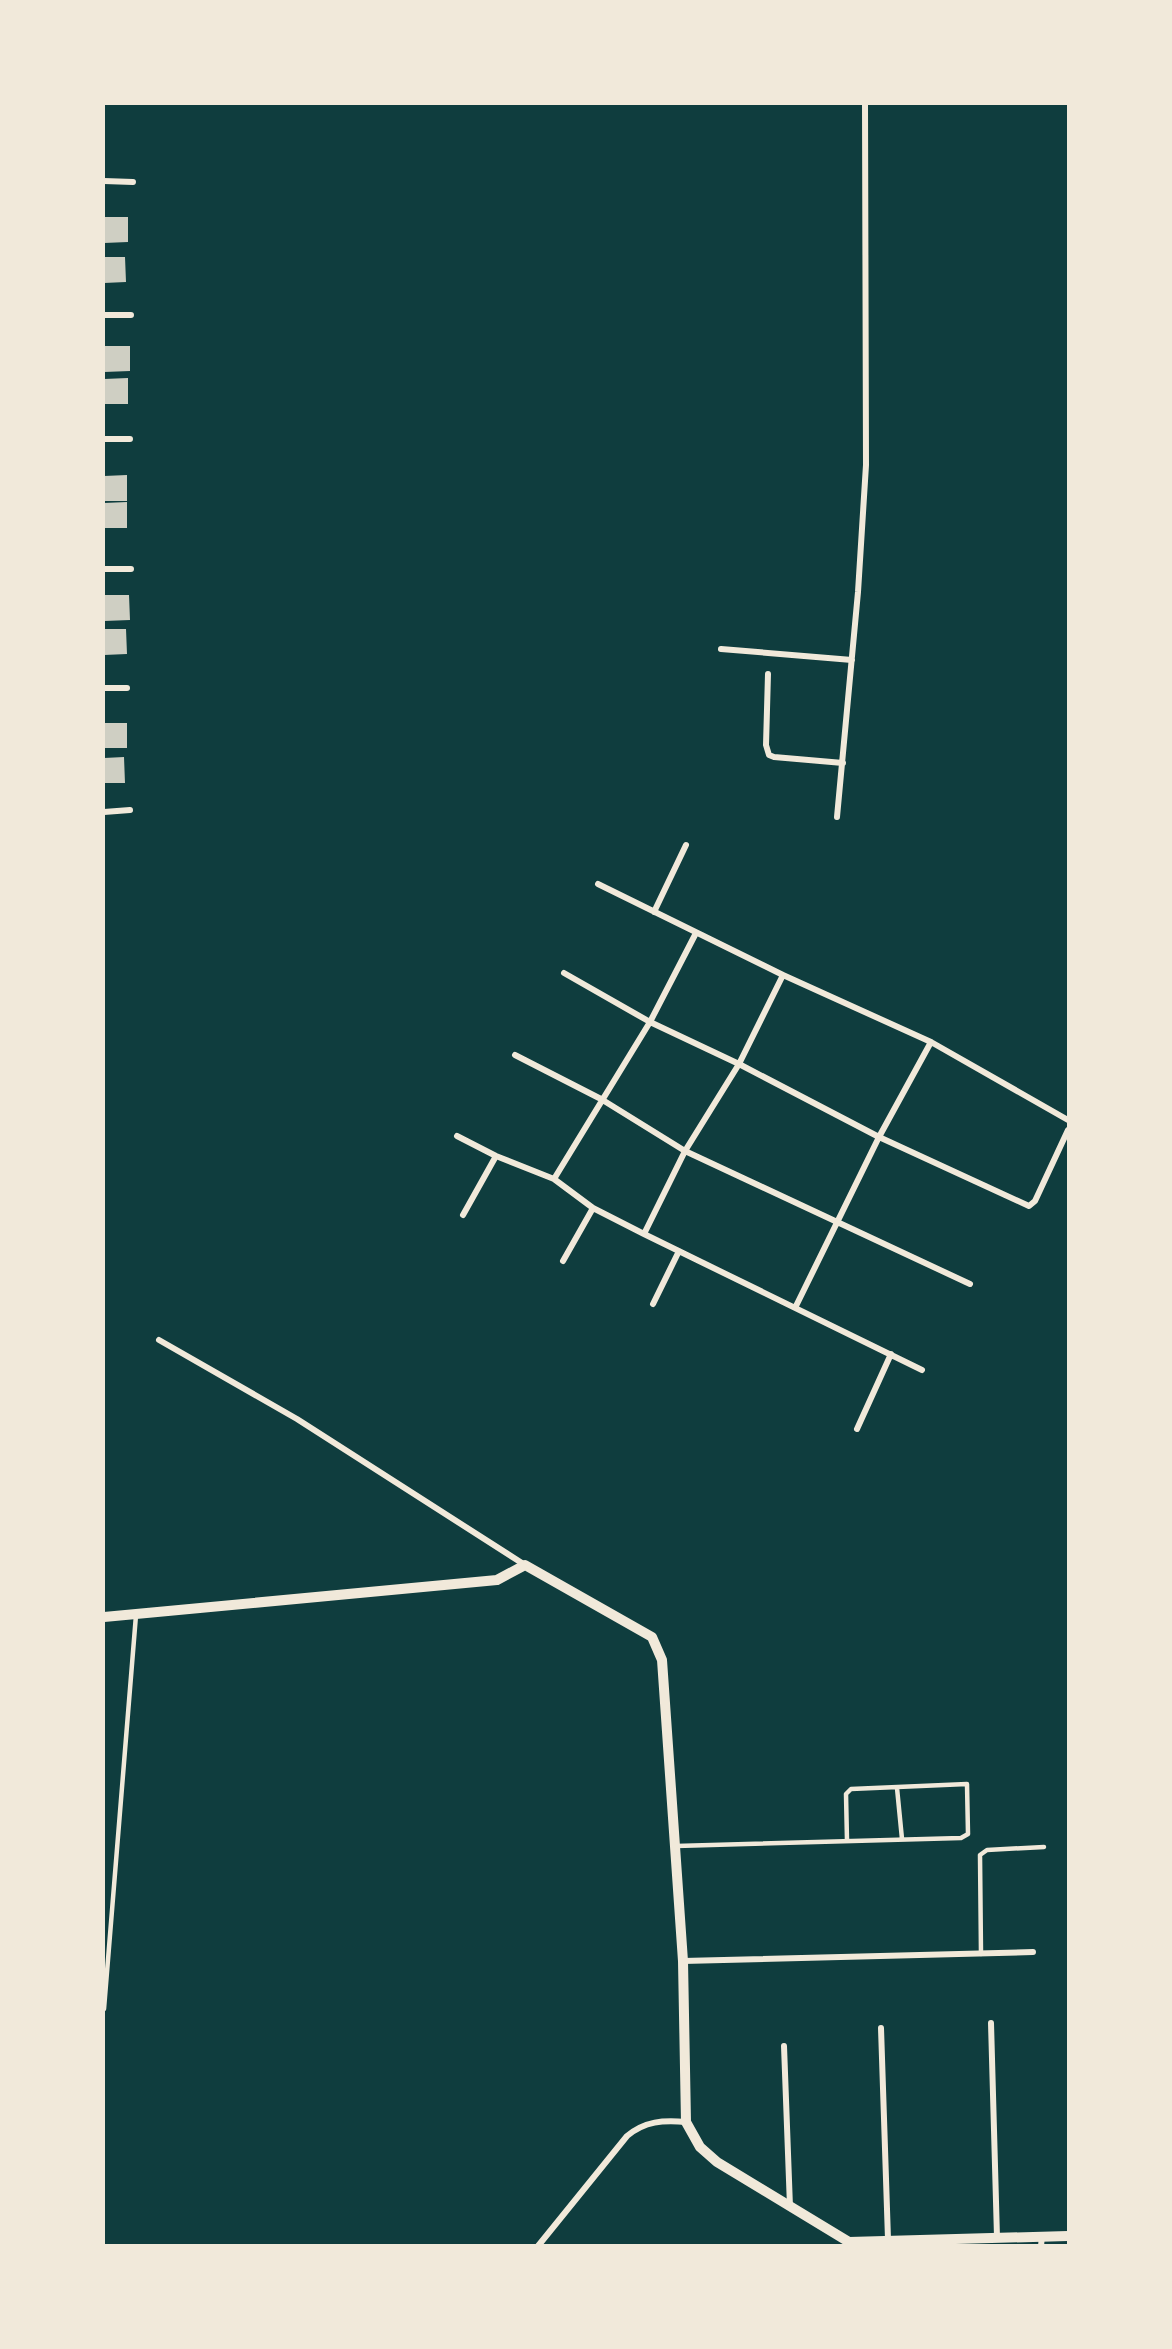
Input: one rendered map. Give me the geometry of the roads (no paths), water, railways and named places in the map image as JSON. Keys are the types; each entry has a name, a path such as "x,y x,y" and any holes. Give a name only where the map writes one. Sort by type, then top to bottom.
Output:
{"street":[{"path":"837,817 852,660 866,465 865,104"},
{"path":"104,181 133,182"},
{"path":"104,315 131,315"},
{"path":"104,439 130,439"},
{"path":"104,569 131,569"},
{"path":"721,649 852,660"},
{"path":"768,674 766,745 770,755 774,758 843,763"},
{"path":"104,688 127,687"},
{"path":"104,812 130,810"},
{"path":"654,912 686,845"},
{"path":"598,884 783,975 931,1042 1068,1120"},
{"path":"554,1179 650,1022 696,933"},
{"path":"564,973 650,1022 739,1064 879,1137 1029,1206 1035,1202 1068,1130"},
{"path":"644,1234 685,1152 739,1064 783,975"},
{"path":"796,1306 879,1137 931,1042"},
{"path":"515,1055 601,1099 685,1152 970,1284"},
{"path":"457,1136 496,1156 554,1179 593,1208 922,1370"},
{"path":"463,1215 496,1156"},
{"path":"563,1261 593,1208"},
{"path":"653,1304 679,1251"},
{"path":"159,1340 297,1419 525,1565 652,1637 662,1660 682,1961 686,2122 700,2147 717,2162 849,2242 997,2237 1041,2241 1068,2236"},
{"path":"857,1429 891,1354"},
{"path":"104,1617 136,1612 497,1580 525,1565"},
{"path":"682,1961 1033,1952"},
{"path":"991,2023 997,2237"},
{"path":"881,2028 888,2239"},
{"path":"784,2046 790,2208"},
{"path":"538,2246 632,2132 658,2120 686,2122"}],"lane":[{"path":"104,2009 136,1612"},
{"path":"675,1846 961,1838 968,1834 967,1784 859,1788 846,1794 847,1841"},
{"path":"897,1788 902,1839"},
{"path":"981,1954 980,1855 987,1850 1044,1847"}]}
